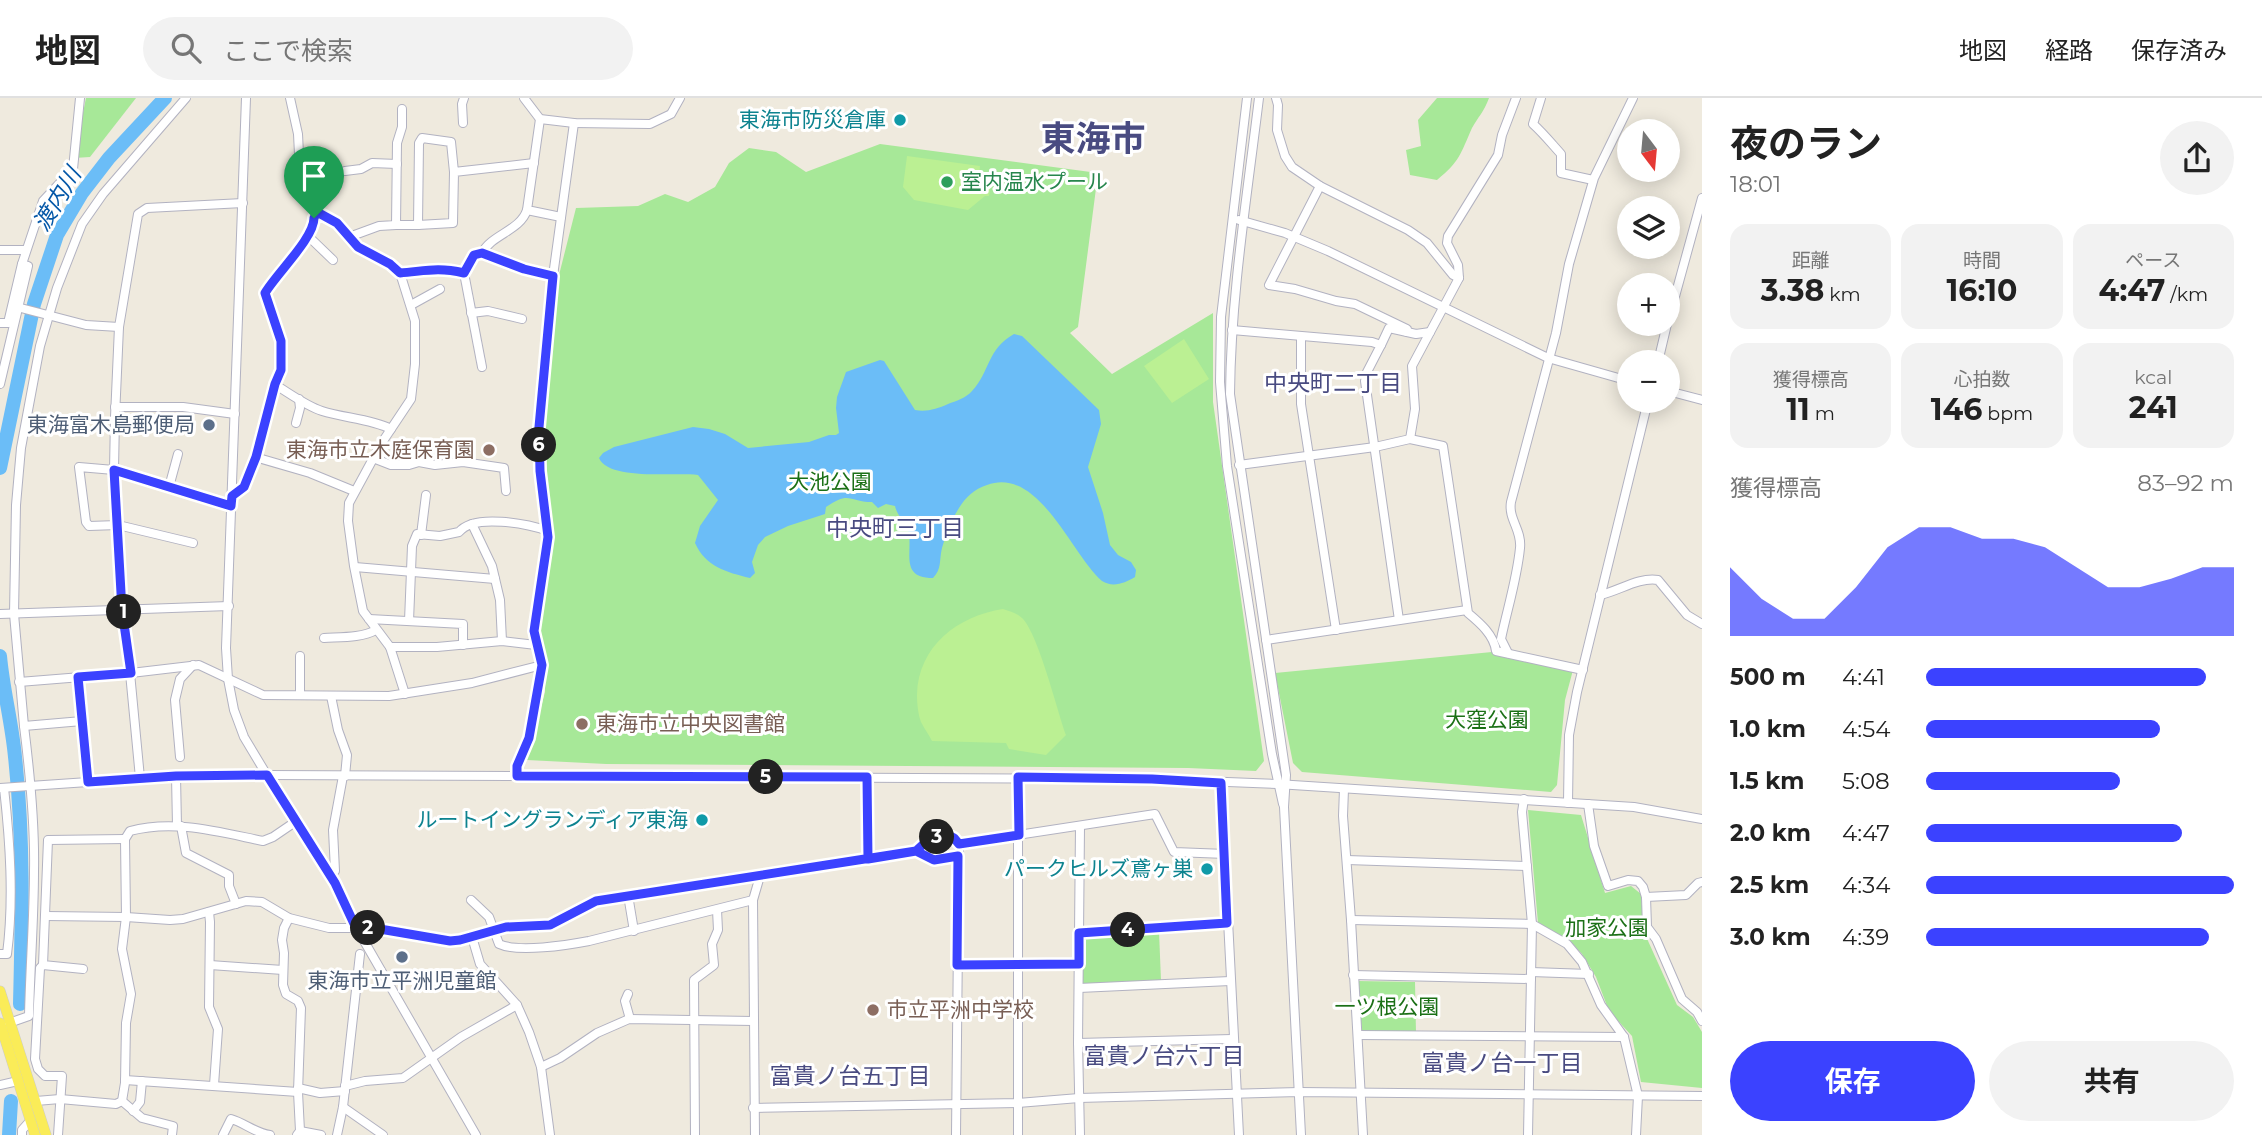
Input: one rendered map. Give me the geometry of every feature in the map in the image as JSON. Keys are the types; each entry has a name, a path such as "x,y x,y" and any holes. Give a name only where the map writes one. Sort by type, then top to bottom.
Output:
{"main road":[{"path":"0,991 18,1081 34,1135"},
{"path":"5,1023 36,1101 46,1135"}],"street":[{"path":"0,323 8,323 26,250 43,201 73,169 80,98"},
{"path":"5,1023 29,1016 34,869 31,786 14,614 16,505 21,449 40,346 47,316 82,225 103,194 186,98"},
{"path":"246,98 226,648 234,709 244,737 330,876 356,928 477,1135"},
{"path":"290,98 298,134 299,154 313,207 337,223 358,247 390,264 400,273 411,305 415,328 412,396 354,491 349,503 348,521 363,611 390,647 405,694"},
{"path":"463,123 464,98"},
{"path":"524,98 540,119 574,124 650,124 662,121 671,114 680,98"},
{"path":"1247,98 1220,329 1222,412 1227,466 1282,784"},
{"path":"1259,98 1232,330 1230,394 1266,640 1282,784 1301,1135"},
{"path":"1276,98 1279,104 1277,130 1285,156 1297,172 1408,230 1427,243 1453,275 1459,278"},
{"path":"1410,439 1415,409 1412,366 1425,333 1459,278 1458,265 1447,243 1448,236 1498,155 1502,135 1516,98"},
{"path":"1541,98 1533,124 1561,154 1561,173 1593,180"},
{"path":"1508,653 1501,639 1520,548 1518,529 1509,511 1556,333 1569,264 1593,180 1633,98"},
{"path":"396,225 397,143 402,127 402,109"},
{"path":"482,253 491,241 520,222 527,210 540,119"},
{"path":"517,776 517,766 529,738 542,665 534,631 546,561 548,531 540,471 539,427 553,276 574,124"},
{"path":"349,237 379,226 418,225 453,223 454,172 451,142 422,138 419,143 418,225"},
{"path":"345,171 360,169 372,163 397,164"},
{"path":"454,172 534,163"},
{"path":"1320,186 1269,285 1356,304 1392,320 1407,329 1407,332"},
{"path":"1680,279 1702,198"},
{"path":"140,778 123,610 114,470 119,327 138,214 147,208 243,203"},
{"path":"527,210 561,217"},
{"path":"232,496 244,487 256,457 281,370 281,341 265,293 308,236 317,212"},
{"path":"1231,219 1293,236 1548,358 1617,378"},
{"path":"308,236 333,260"},
{"path":"0,250 26,250"},
{"path":"482,367 464,273 474,255 482,253 524,269 553,276"},
{"path":"0,384 28,266 22,264"},
{"path":"400,273 426,268 464,273"},
{"path":"411,305 440,289"},
{"path":"17,307 86,325 119,327"},
{"path":"471,313 488,311 522,319"},
{"path":"1399,620 1365,381 1389,328 1425,333"},
{"path":"1232,330 1381,345"},
{"path":"1301,337 1301,404 1336,630"},
{"path":"275,384 325,412 334,412 359,421 376,422 391,429"},
{"path":"1680,394 1702,400"},
{"path":"296,423 300,408 299,399"},
{"path":"115,407 183,407 235,414"},
{"path":"1568,803 1569,735 1645,413"},
{"path":"1239,465 1375,447 1410,439 1443,446 1467,610 1482,625 1496,651 1583,670"},
{"path":"169,487 177,454"},
{"path":"256,457 310,473 354,491"},
{"path":"373,458 391,465 463,462 503,468 506,491"},
{"path":"193,543 118,525 89,526 86,522 79,467 114,470 231,506"},
{"path":"421,535 426,495"},
{"path":"409,621 412,546 417,534 440,536 459,533 472,524 505,521 548,531"},
{"path":"472,524 492,566 500,600 502,641"},
{"path":"355,567 495,579"},
{"path":"1600,595 1643,580 1658,580 1687,615 1701,621"},
{"path":"0,614 229,606"},
{"path":"1266,640 1467,610"},
{"path":"369,619 463,624 464,645"},
{"path":"324,638 372,633 376,630"},
{"path":"390,647 502,641 536,645"},
{"path":"300,656 300,695"},
{"path":"180,757 175,700 180,678 193,665"},
{"path":"19,682 203,665 263,695 389,696 472,683 542,665"},
{"path":"78,677 88,782"},
{"path":"330,876 335,871 333,830 347,755 338,730 331,696"},
{"path":"24,726 82,721"},
{"path":"0,954 7,954 10,917 10,866 4,788 176,776 267,775 1152,779 1524,799 1634,807 1702,819"},
{"path":"176,776 179,826 186,853 229,875 229,886 236,904"},
{"path":"867,777 868,859"},
{"path":"1018,777 1018,1135"},
{"path":"1221,783 1238,1135"},
{"path":"1344,789 1343,816 1352,920 1363,1135"},
{"path":"1524,799 1522,812 1532,924 1528,1135"},
{"path":"1588,804 1594,846 1608,886 1629,880 1638,881 1643,887 1647,927 1656,939 1682,999 1697,1012 1702,1021"},
{"path":"959,844 1155,814 1174,852 1226,854"},
{"path":"122,1101 126,1023 131,994 122,949 126,917 125,839 130,831 142,828 179,826 263,841 274,837 295,822"},
{"path":"1080,826 1080,1135"},
{"path":"46,916 170,920 246,901 262,902 289,918 329,928 374,928 447,941 506,927 550,925 587,903 628,895 916,851 930,838 948,835 959,844 956,1135"},
{"path":"58,1135 62,1076 42,1074 35,1059 46,916 48,840 125,839"},
{"path":"916,851 934,860 958,856"},
{"path":"1347,860 1527,866"},
{"path":"755,1135 753,900 760,876"},
{"path":"1646,897 1686,895 1702,882"},
{"path":"628,895 634,930"},
{"path":"471,900 489,917 496,941 504,947 529,947 565,946 717,911 753,900"},
{"path":"695,1135 694,980 714,965 712,944 718,930 717,911"},
{"path":"209,912 209,1007 218,1029 214,1085"},
{"path":"289,918 282,940 283,985 286,994 298,1001 301,1008 298,1133 321,1135"},
{"path":"1352,920 1532,924 1567,944 1589,974 1601,1005 1624,1037 1638,1096 1636,1135"},
{"path":"1079,933 1227,923"},
{"path":"472,937 480,964 517,1005 529,1032 541,1067 550,1135"},
{"path":"337,1135 343,1107 360,954"},
{"path":"957,965 1079,964"},
{"path":"43,965 83,969"},
{"path":"209,965 283,970"},
{"path":"1353,975 1589,974"},
{"path":"1079,988 1230,981"},
{"path":"628,994 625,1001 630,1019"},
{"path":"125,1080 320,1093 365,1081 399,1079 461,1037 517,1005"},
{"path":"541,1067 560,1058 597,1033 630,1019 753,1021"},
{"path":"1358,1035 1624,1037"},
{"path":"1078,1042 1232,1039"},
{"path":"0,1085 18,1081"},
{"path":"133,1111 140,1102 142,1081"},
{"path":"753,1108 956,1105 1298,1091 1702,1096"},
{"path":"36,1101 60,1099 116,1104 122,1101"},
{"path":"122,1101 149,1121 173,1126 172,1135"},
{"path":"343,1107 383,1135"},
{"path":"223,1135 231,1119 270,1135"},
{"path":"22,1135 22,1130 30,1121"}],"green space":[{"path":"86,98 136,98 90,157 74,158"},
{"path":"1437,98 1489,98 1459,157 1437,180 1410,175 1406,150 1421,146 1418,120"},
{"name":"大池公園","path":"880,144 1098,173 1078,327 1070,333 1112,374 1213,313 1213,402 1264,761 1256,771 1188,768 606,764 527,760 545,692 545,669 537,634 552,534 543,430 559,275 576,208 638,206 665,194 688,202 715,187 729,163 749,148 776,152 806,172"},
{"name":"室内温水プール","path":"907,156 980,166 979,175 986,178 987,174 992,175 989,196 985,196 968,210 914,200 903,187"},
{"path":"1184,339 1209,379 1172,403 1144,366"},
{"path":"1003,609 1020,616 1028,626 1041,655 1066,735 1046,755 1009,749 1006,743 932,741 920,719 917,698 919,678 933,648 956,626 971,618"},
{"name":"大窪公園","path":"1492,652 1573,670 1565,700 1557,785 1551,792 1302,772 1293,763 1275,673"},
{"name":"加家公園","path":"1528,810 1581,815 1605,893 1631,886 1641,894 1644,932 1677,1005 1693,1017 1702,1032 1702,1088 1641,1082 1632,1036 1609,1011 1596,977 1582,954 1569,940 1538,923"},
{"path":"1159,931 1161,981 1085,985 1082,982 1082,938"},
{"name":"一ツ根公園","path":"1357,981 1415,982 1416,1033 1362,1032"}],"water":[{"path":"1014,334 1022,336 1099,410 1101,424 1088,467 1110,545 1118,555 1131,562 1136,570 1135,577 1127,581 1115,584 1102,581 1038,500 1023,488 1006,483 978,489 962,504 949,528 939,568 933,578 922,577 911,568 908,530 895,506 886,504 878,508 872,502 845,498 826,507 825,514 765,537 758,545 752,562 755,573 750,578 725,571 711,563 695,543 700,526 718,500 698,475 628,473 605,465 599,458 614,447 693,427 725,434 748,448 809,442 836,435 839,433 837,397 846,372 880,360 884,361 915,410 936,409 970,393 999,347"}],"waterway":[{"name":"渡内川","path":"0,468 34,304 57,235 82,193 109,158 165,98"},
{"name":"渡内川","path":"0,656 14,744 20,819 20,1004"},
{"name":"渡内川","path":"9,1135 11,1101"}],"place":[{"name":"東海市防災倉庫","path":"900,120"},
{"name":"室内温水プール","path":"947,182"},
{"name":"東海富木島郵便局","path":"209,425"},
{"name":"東海市立木庭保育園","path":"489,450"},
{"name":"東海市立中央図書館","path":"582,724"},
{"name":"ルートイングランディア東海","path":"702,820"},
{"name":"パークヒルズ鳶ヶ巣","path":"1207,869"},
{"name":"東海市立平洲児童館","path":"402,957"},
{"name":"市立平洲中学校","path":"873,1010"}],"district":[{"name":"東海市","path":"1093,139"},
{"name":"中央町二丁目","path":"1333,383"},
{"name":"中央町三丁目","path":"895,528"},
{"name":"富貴ノ台六丁目","path":"1164,1056"},
{"name":"富貴ノ台一丁目","path":"1502,1063"},
{"name":"富貴ノ台五丁目","path":"850,1076"}],"route":[{"path":"314,218 314,224 303,245 289,259 265,293 281,341 281,370 260,434 256,457 244,487 232,496 231,506 114,470 122,610 131,673 78,677 88,782 176,776 267,775 335,883 356,928 374,928 450,941 506,927 550,925 587,903 596,901 713,882 760,876 868,859 916,851 930,838 948,835 959,844 1019,835 1018,777 1221,783 1227,923 1079,933 1079,964 957,965 958,856 934,860 916,851 868,859 867,777 517,776 517,766 529,738 542,665 534,631 546,561 548,521 540,471 539,427 553,276 524,269 482,253 474,255 464,273 426,268 400,273 390,264 358,247 337,223 317,212 314,218"}]}
